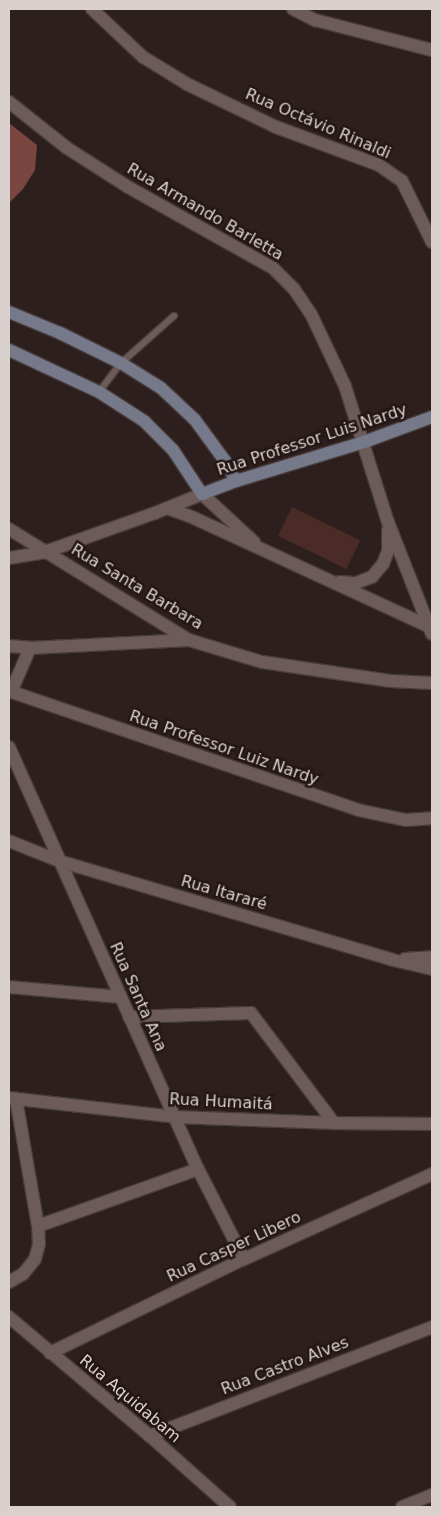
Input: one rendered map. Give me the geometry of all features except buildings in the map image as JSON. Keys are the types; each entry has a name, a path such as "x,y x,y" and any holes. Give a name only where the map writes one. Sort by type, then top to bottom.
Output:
{"main road":[{"path":"9,312 60,333 121,363 161,388 195,420 226,461 236,481"},
{"path":"9,350 99,392 144,421 173,450 202,494"},
{"name":"Rua Professor Luis Nardy","path":"202,494 236,481 364,442 432,416"}],"street":[{"name":"Rua Octávio Rinaldi","path":"92,9 143,57 187,84 276,127 379,164 402,181 432,242"},
{"path":"293,9 324,22 432,50"},
{"name":"Rua Armando Barletta","path":"9,102 66,148 128,187 273,268 294,289 310,314 345,386 388,522"},
{"path":"9,558 45,552 202,494 262,549"},
{"path":"167,508 332,581 431,630"},
{"path":"332,581 356,583 372,577 383,564 388,551 388,522"},
{"path":"388,522 431,630"},
{"name":"Rua Santa Barbara","path":"9,529 188,640 262,662 391,681 432,684"},
{"path":"9,646 30,648 188,640"},
{"path":"10,692 30,648"},
{"name":"Rua Professor Luiz Nardy","path":"10,692 358,810 406,820 432,818"},
{"name":"Rua Santa Ana","path":"9,747 198,1169 244,1259"},
{"name":"Rua Itararé","path":"9,841 59,862 393,960 432,969"},
{"path":"393,960 432,957"},
{"path":"9,987 121,997"},
{"path":"129,1017 251,1013 334,1123"},
{"path":"9,1282 23,1274 35,1259 38,1244 38,1226 12,1099"},
{"name":"Rua Humaitá","path":"12,1099 175,1117 334,1123 432,1124"},
{"path":"38,1226 198,1169"},
{"name":"Rua Casper Libero","path":"50,1353 244,1259 432,1174"},
{"name":"Rua Aquidabam","path":"9,1317 150,1436 230,1507"},
{"name":"Rua Castro Alves","path":"150,1436 432,1327"},
{"path":"402,1507 432,1495"}],"lane":[{"path":"99,392 121,363 174,316"}],"shaded area":[{"path":"9,123 37,145 35,170 23,189 9,203"},
{"path":"292,507 360,540 346,569 278,536"}]}
